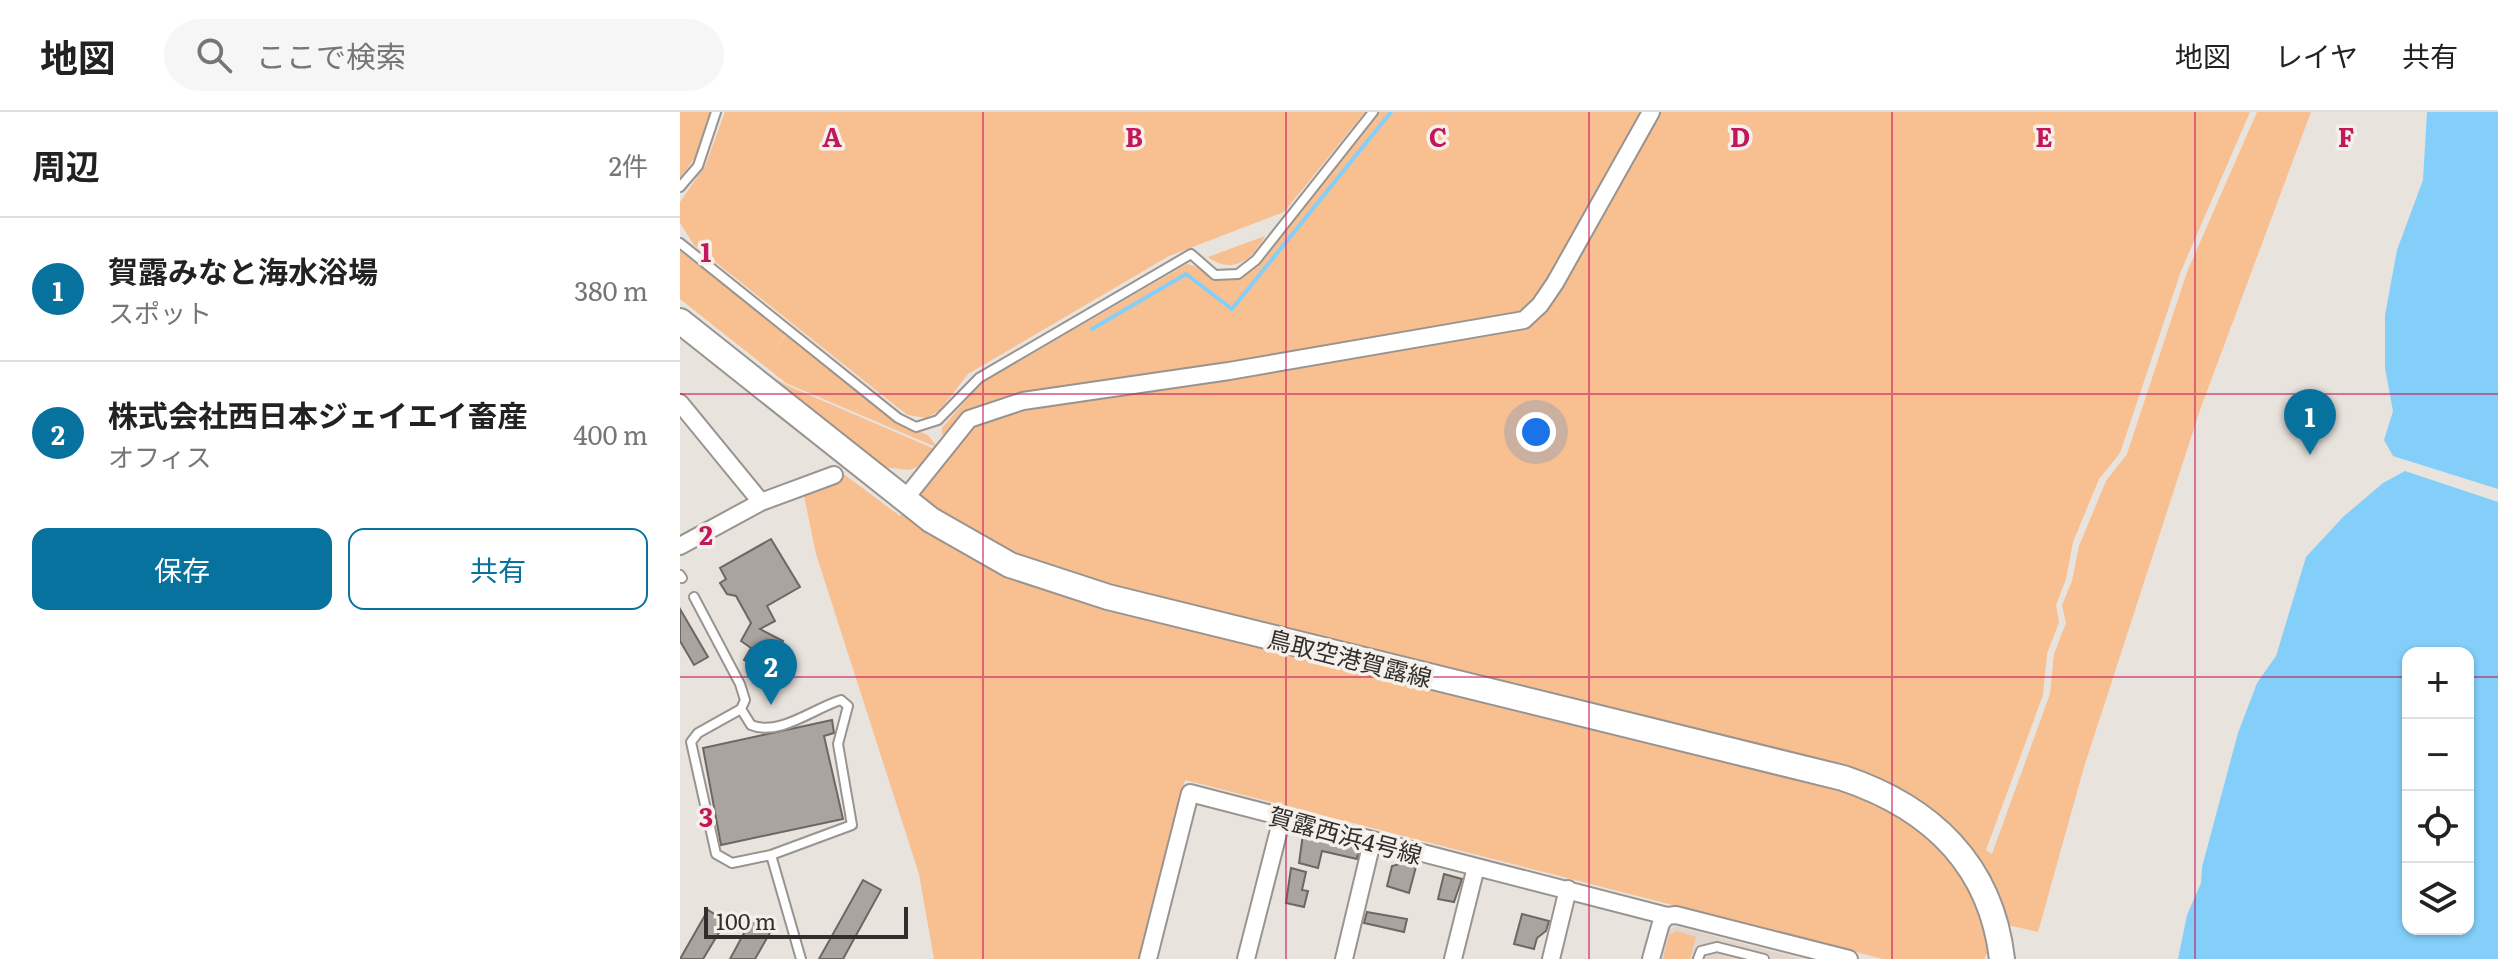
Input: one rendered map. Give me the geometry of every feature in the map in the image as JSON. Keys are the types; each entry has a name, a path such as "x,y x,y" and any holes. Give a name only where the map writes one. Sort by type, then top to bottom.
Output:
{"main road":[{"name":"鳥取空港賀露線","path":"680,321 904,500 994,557 1064,585 1843,778 1878,791 1927,820 1956,849 1986,899 2002,959"}],"street":[{"path":"904,500 969,419 1023,401 1229,371 1524,320 1540,305 1555,283 1651,112"},
{"path":"680,403 761,502"},
{"path":"680,546 761,502 834,475"},
{"name":"賀露西浜4号線","path":"1148,959 1190,793 1372,842 1842,958"},
{"path":"1246,959 1282,818"},
{"path":"1344,959 1372,842"},
{"path":"1453,959 1476,867"},
{"path":"1551,959 1568,889"},
{"path":"1651,959 1661,923 1667,916"}],"lane":[{"path":"680,187 698,166 716,112"},
{"path":"680,243 898,418 916,427 938,420 979,378 1191,254 1215,275 1238,274 1256,260 1373,112"},
{"path":"694,597 740,684 745,700 741,709 698,733 691,742 716,854 732,863 771,855 852,825 838,744 848,706 841,700 821,706 798,720 761,728 751,725 741,709"},
{"path":"771,855 801,959"},
{"path":"1698,959 1701,951 1717,947 1764,959"}],"shaded area":[{"path":"680,112 712,112 696,156 680,179"},
{"path":"725,112 1365,112 1284,212 1169,256 968,374 940,410 926,418 908,415 897,407 694,245 680,223 680,202 705,166"},
{"path":"1379,112 1647,112 1536,299 1522,313 1502,321 1024,396 942,435 942,428 980,384 1187,264 1227,280 1243,278"},
{"path":"1657,112 2250,112 2181,271 2120,453 2099,479 2073,542 2066,579 2056,605 2059,622 2047,654 2043,695 1986,850 1992,854 2050,694 2054,654 2066,623 2062,605 2072,581 2079,546 2106,481 2127,454 2187,272 2257,112 2311,112 2200,410 2084,767 2038,932 2003,924 1984,959 1883,959 1185,780 1140,959 934,959 919,874 816,554 803,491 845,475 900,516 970,425 1002,412 1525,323"},
{"path":"1265,236 1248,258 1233,265 1225,265 1208,257"},
{"path":"680,251 787,332 770,357 787,333 910,428 928,435 938,448 786,383 680,299"},
{"path":"763,371 786,385 937,450 922,465 910,470 883,467 761,374"},
{"path":"1675,926 1802,959 1660,959 1667,931"},
{"path":"1676,931 1696,937 1690,959 1663,959 1669,935"}],"water":[{"path":"2427,112 2498,112 2498,489 2393,456 2384,440 2393,411 2385,368 2385,315 2397,250 2423,180"},
{"path":"2405,471 2498,502 2498,959 2178,959 2187,915 2201,883 2202,867 2238,733 2257,683 2276,656 2306,557 2343,517 2383,483"}],"building":[{"path":"771,539 800,587 767,606 775,621 760,629 783,641 766,673 744,660 751,648 741,641 751,623 736,596 727,594 720,583 726,579 720,568"},
{"path":"680,609 708,657 694,665 680,641"},
{"path":"832,720 834,733 824,736 843,819 721,845 703,748"},
{"path":"1303,834 1359,848 1357,859 1322,851 1318,868 1299,863"},
{"path":"1402,859 1417,863 1409,893 1387,886 1392,866 1400,864"},
{"path":"1291,868 1306,872 1302,890 1308,891 1304,907 1286,903"},
{"path":"1444,874 1462,879 1454,902 1438,899"},
{"path":"863,880 881,890 843,959 819,959"},
{"path":"708,910 726,921 703,959 680,959"},
{"path":"1367,912 1407,919 1404,932 1364,923"},
{"path":"1522,914 1549,921 1546,931 1537,938 1534,949 1514,944"},
{"path":"751,920 771,931 755,959 730,959"}],"waterway":[{"path":"1092,329 1186,274 1232,309 1391,112"}],"place":[{"name":"賀露みなと海水浴場","path":"2310,455"},
{"name":"株式会社西日本ジェイエイ畜産","path":"771,705"}]}
